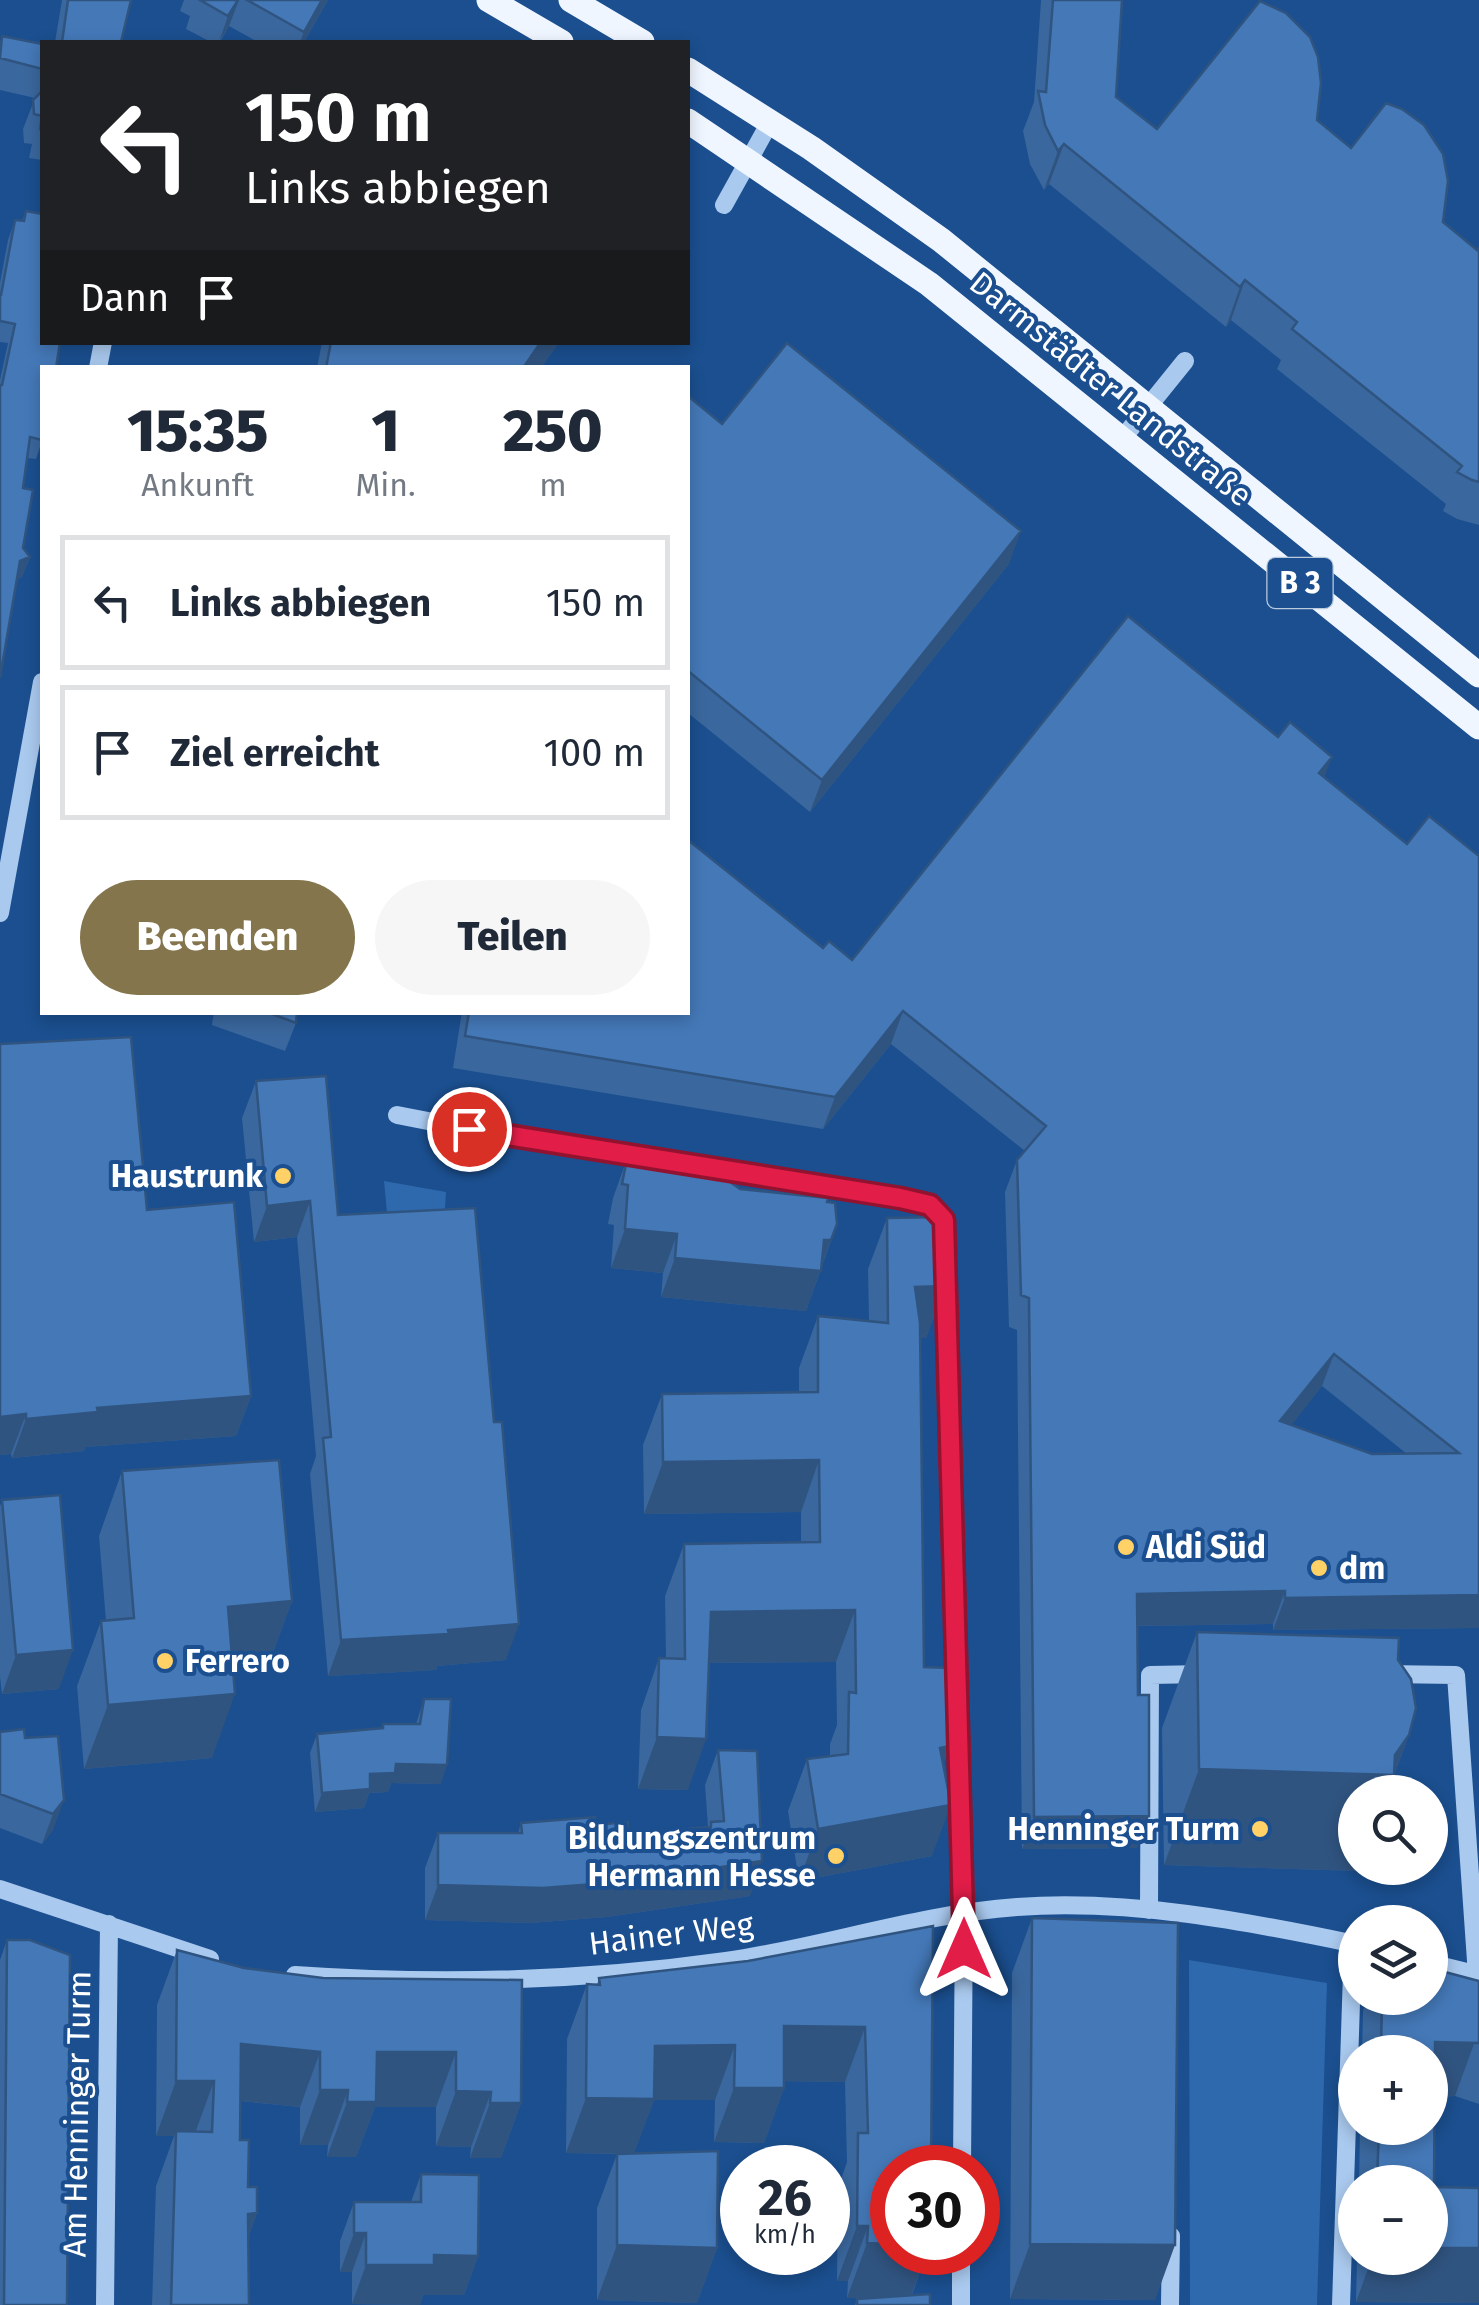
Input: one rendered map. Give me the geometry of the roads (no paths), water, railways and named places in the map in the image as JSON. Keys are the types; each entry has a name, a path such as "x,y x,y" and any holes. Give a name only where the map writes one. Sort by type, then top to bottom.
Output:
{"main road":[{"path":"490,0 558,40"},
{"path":"571,0 639,40"},
{"name":"Darmstädter Landstraße","path":"690,71 941,240 1479,675"},
{"name":"Darmstädter Landstraße","path":"690,122 749,158 930,284 1479,727"}],"street":[{"path":"724,205 770,122"},
{"path":"1122,439 1185,361"},
{"path":"0,913 40,693"},
{"path":"397,1115 541,1143 900,1198 938,1211 944,1220 964,1913 962,2145"},
{"path":"1148,1910 1150,1675 1221,1674"},
{"path":"1375,1674 1456,1675 1478,1975 1448,1968"},
{"path":"0,1888 109,1924 150,1942 233,1965"},
{"name":"Hainer Weg","path":"270,1972 484,1980 630,1972 727,1961 964,1913 1020,1907 1176,1912 1338,1941"},
{"path":"1176,1912 1176,1932"},
{"name":"Am Henninger Turm","path":"106,2305 109,1924"},
{"path":"1341,2305 1351,2015"},
{"path":"1170,2305 1171,2207"},
{"path":"961,2275 961,2305"}],"place":[{"name":"Haustrunk","path":"283,1176"},
{"name":"Aldi Süd","path":"1126,1547"},
{"name":"dm","path":"1319,1568"},
{"name":"Ferrero","path":"165,1661"},
{"name":"Henninger Turm","path":"1260,1829"},
{"name":"Bildungszentrum Hermann Hesse","path":"836,1856"}]}
